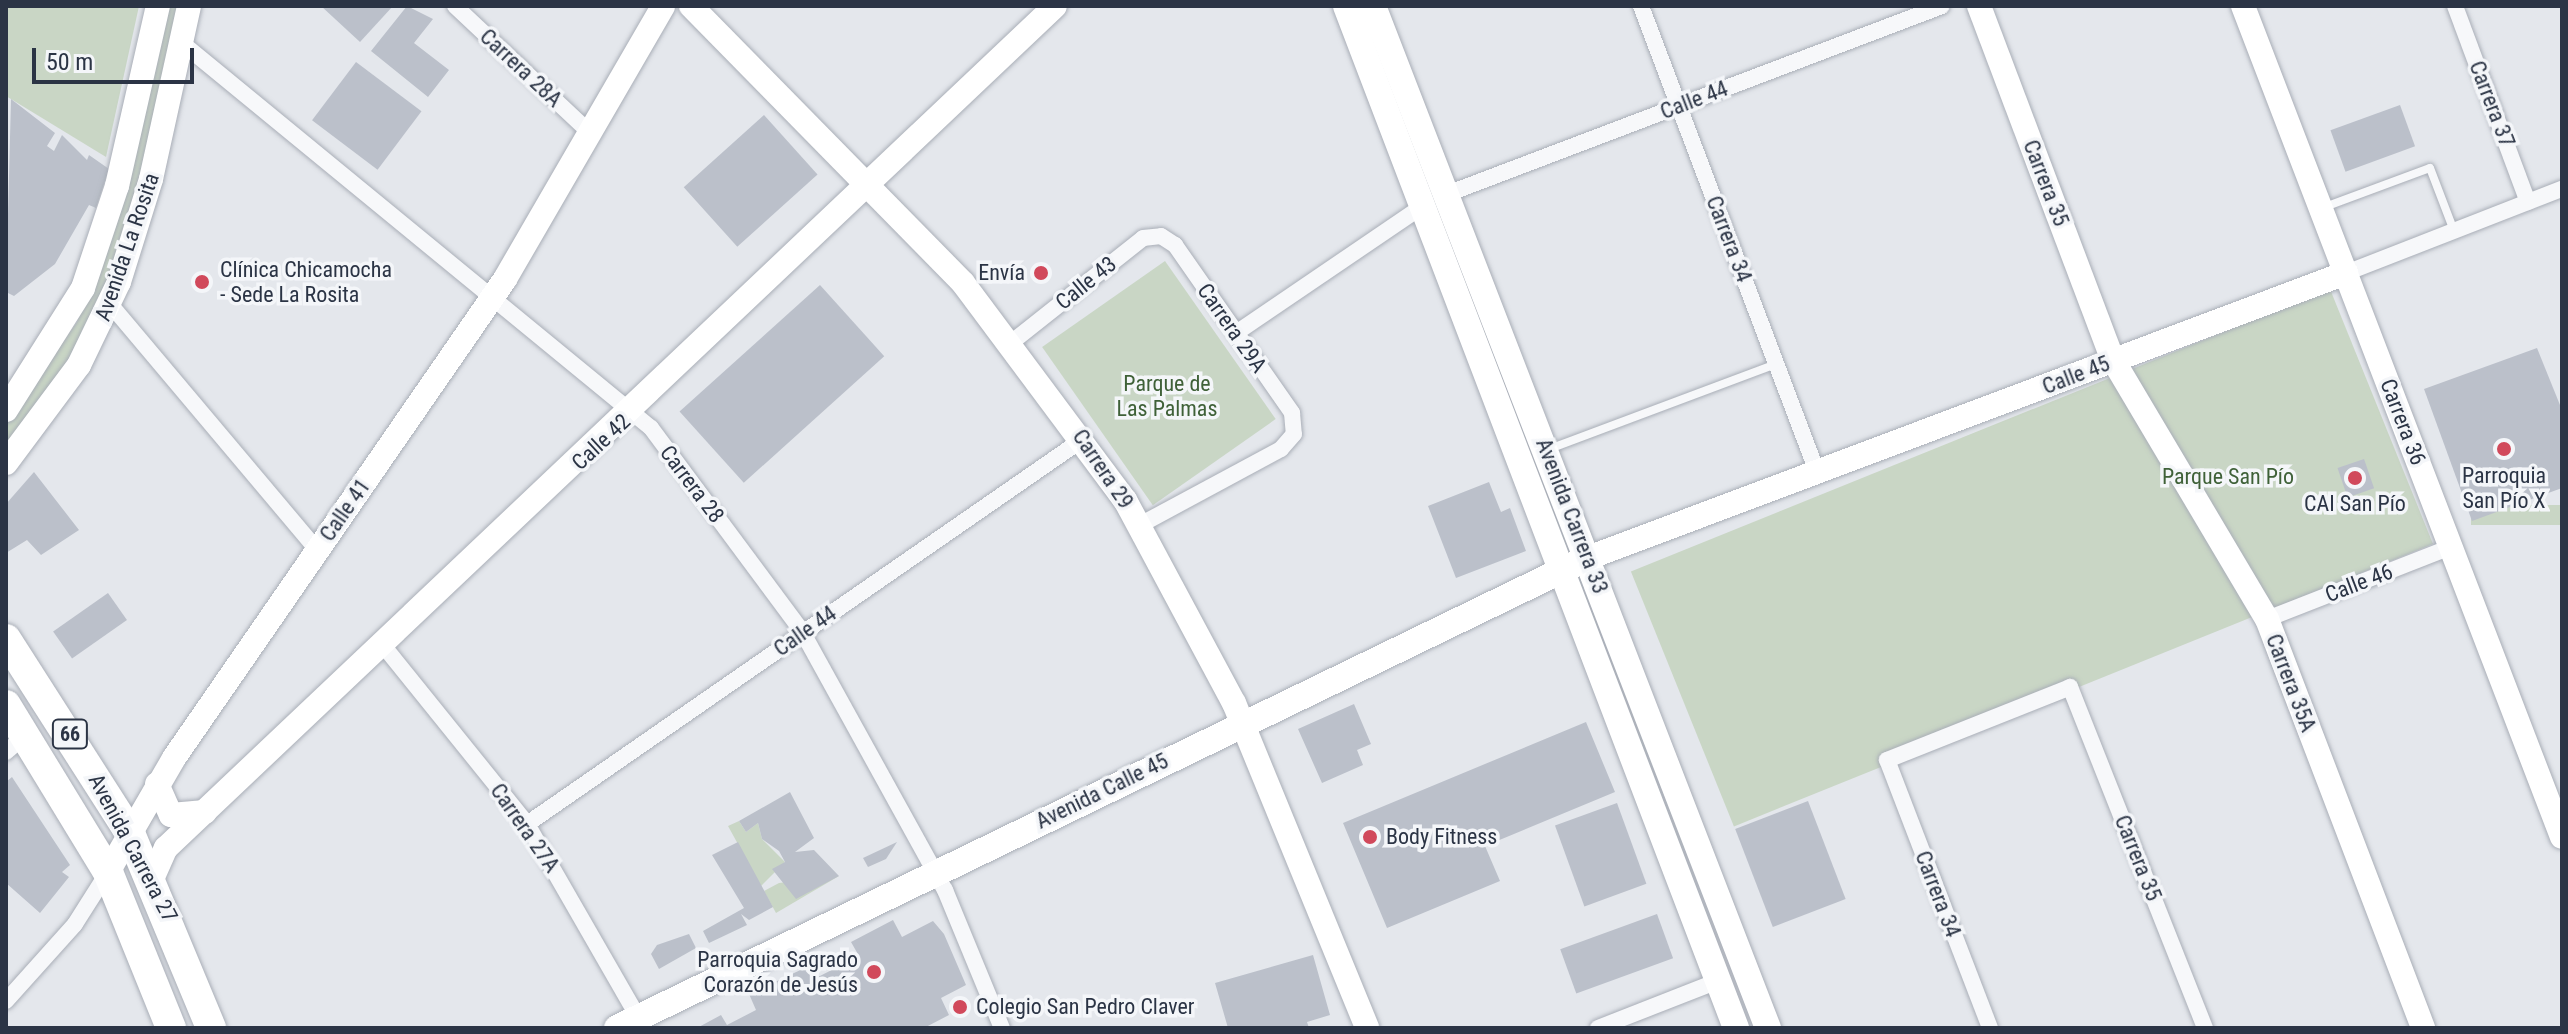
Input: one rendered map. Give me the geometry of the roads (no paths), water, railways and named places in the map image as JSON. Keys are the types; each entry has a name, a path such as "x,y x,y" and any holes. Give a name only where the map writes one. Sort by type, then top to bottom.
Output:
{"highway":[{"name":"Avenida Carrera 27","path":"6,639 130,833 152,879 211,1028"},
{"name":"Avenida Carrera 27","path":"6,705 16,743 108,872 171,1028"}],"main road":[{"name":"Avenida Carrera 33","path":"1346,6 1736,1028"},
{"name":"Avenida Carrera 33","path":"1373,6 1768,1028"},
{"name":"Avenida Calle 45","path":"633,1024 935,872 1588,558"}],"street":[{"name":"Avenida La Rosita","path":"6,410 83,288 117,186 158,6"},
{"name":"Avenida La Rosita","path":"6,463 79,365 110,304 143,211 189,6"},
{"name":"Carrera 28A","path":"455,6 586,129"},
{"name":"Calle 41","path":"6,1001 75,924 157,784 494,294 586,129 663,6"},
{"name":"Carrera 29","path":"691,6 866,184 1012,342 1083,439 1140,525 1243,723 1367,1028"},
{"name":"Calle 42","path":"152,879 166,848 635,411 866,184 1055,6"},
{"name":"Carrera 34","path":"1641,6 1817,472"},
{"name":"Calle 44","path":"1447,194 1942,6"},
{"name":"Carrera 35","path":"1979,6 2113,360"},
{"name":"Carrera 36","path":"2243,6 2562,837"},
{"name":"Carrera 37","path":"2455,6 2528,202"},
{"name":"Carrera 28","path":"182,43 635,411 803,633 935,872 1002,1028"},
{"name":"Calle 45","path":"1588,558 2562,189"},
{"path":"1236,333 1423,206"},
{"name":"Calle 43","path":"1012,342 1137,242 1165,237"},
{"name":"Carrera 29A","path":"1140,525 1281,449 1295,423 1236,333 1165,237"},
{"path":"110,304 317,550"},
{"name":"Carrera 35A","path":"2113,360 2267,619 2423,1028"},
{"name":"Calle 44","path":"527,824 1083,439"},
{"name":"Calle 46","path":"2267,619 2451,547"},
{"name":"Carrera 27A","path":"382,644 527,824 633,1024"},
{"name":"Carrera 35","path":"1887,760 2070,687 2205,1028"},
{"name":"Carrera 34","path":"1887,760 1990,1028"},
{"path":"157,784 171,815 205,812"},
{"path":"1598,1028 1718,981"}],"lane":[{"path":"2321,208 2430,168 2454,231"},
{"path":"1546,450 1777,364"}],"place":[{"name":"Envía","path":"1041,273"},
{"name":"Clínica Chicamocha - Sede La Rosita","path":"202,282"},
{"name":"Parroquia San Pío X","path":"2504,449"},
{"name":"CAI San Pío","path":"2355,478"},
{"name":"Body Fitness","path":"1370,837"},
{"name":"Parroquia Sagrado Corazón de Jesús","path":"874,972"},
{"name":"Colegio San Pedro Claver","path":"960,1007"}],"park label":[{"name":"Parque de Las Palmas","path":"1167,396"},
{"name":"Parque San Pío","path":"2228,477"}]}
